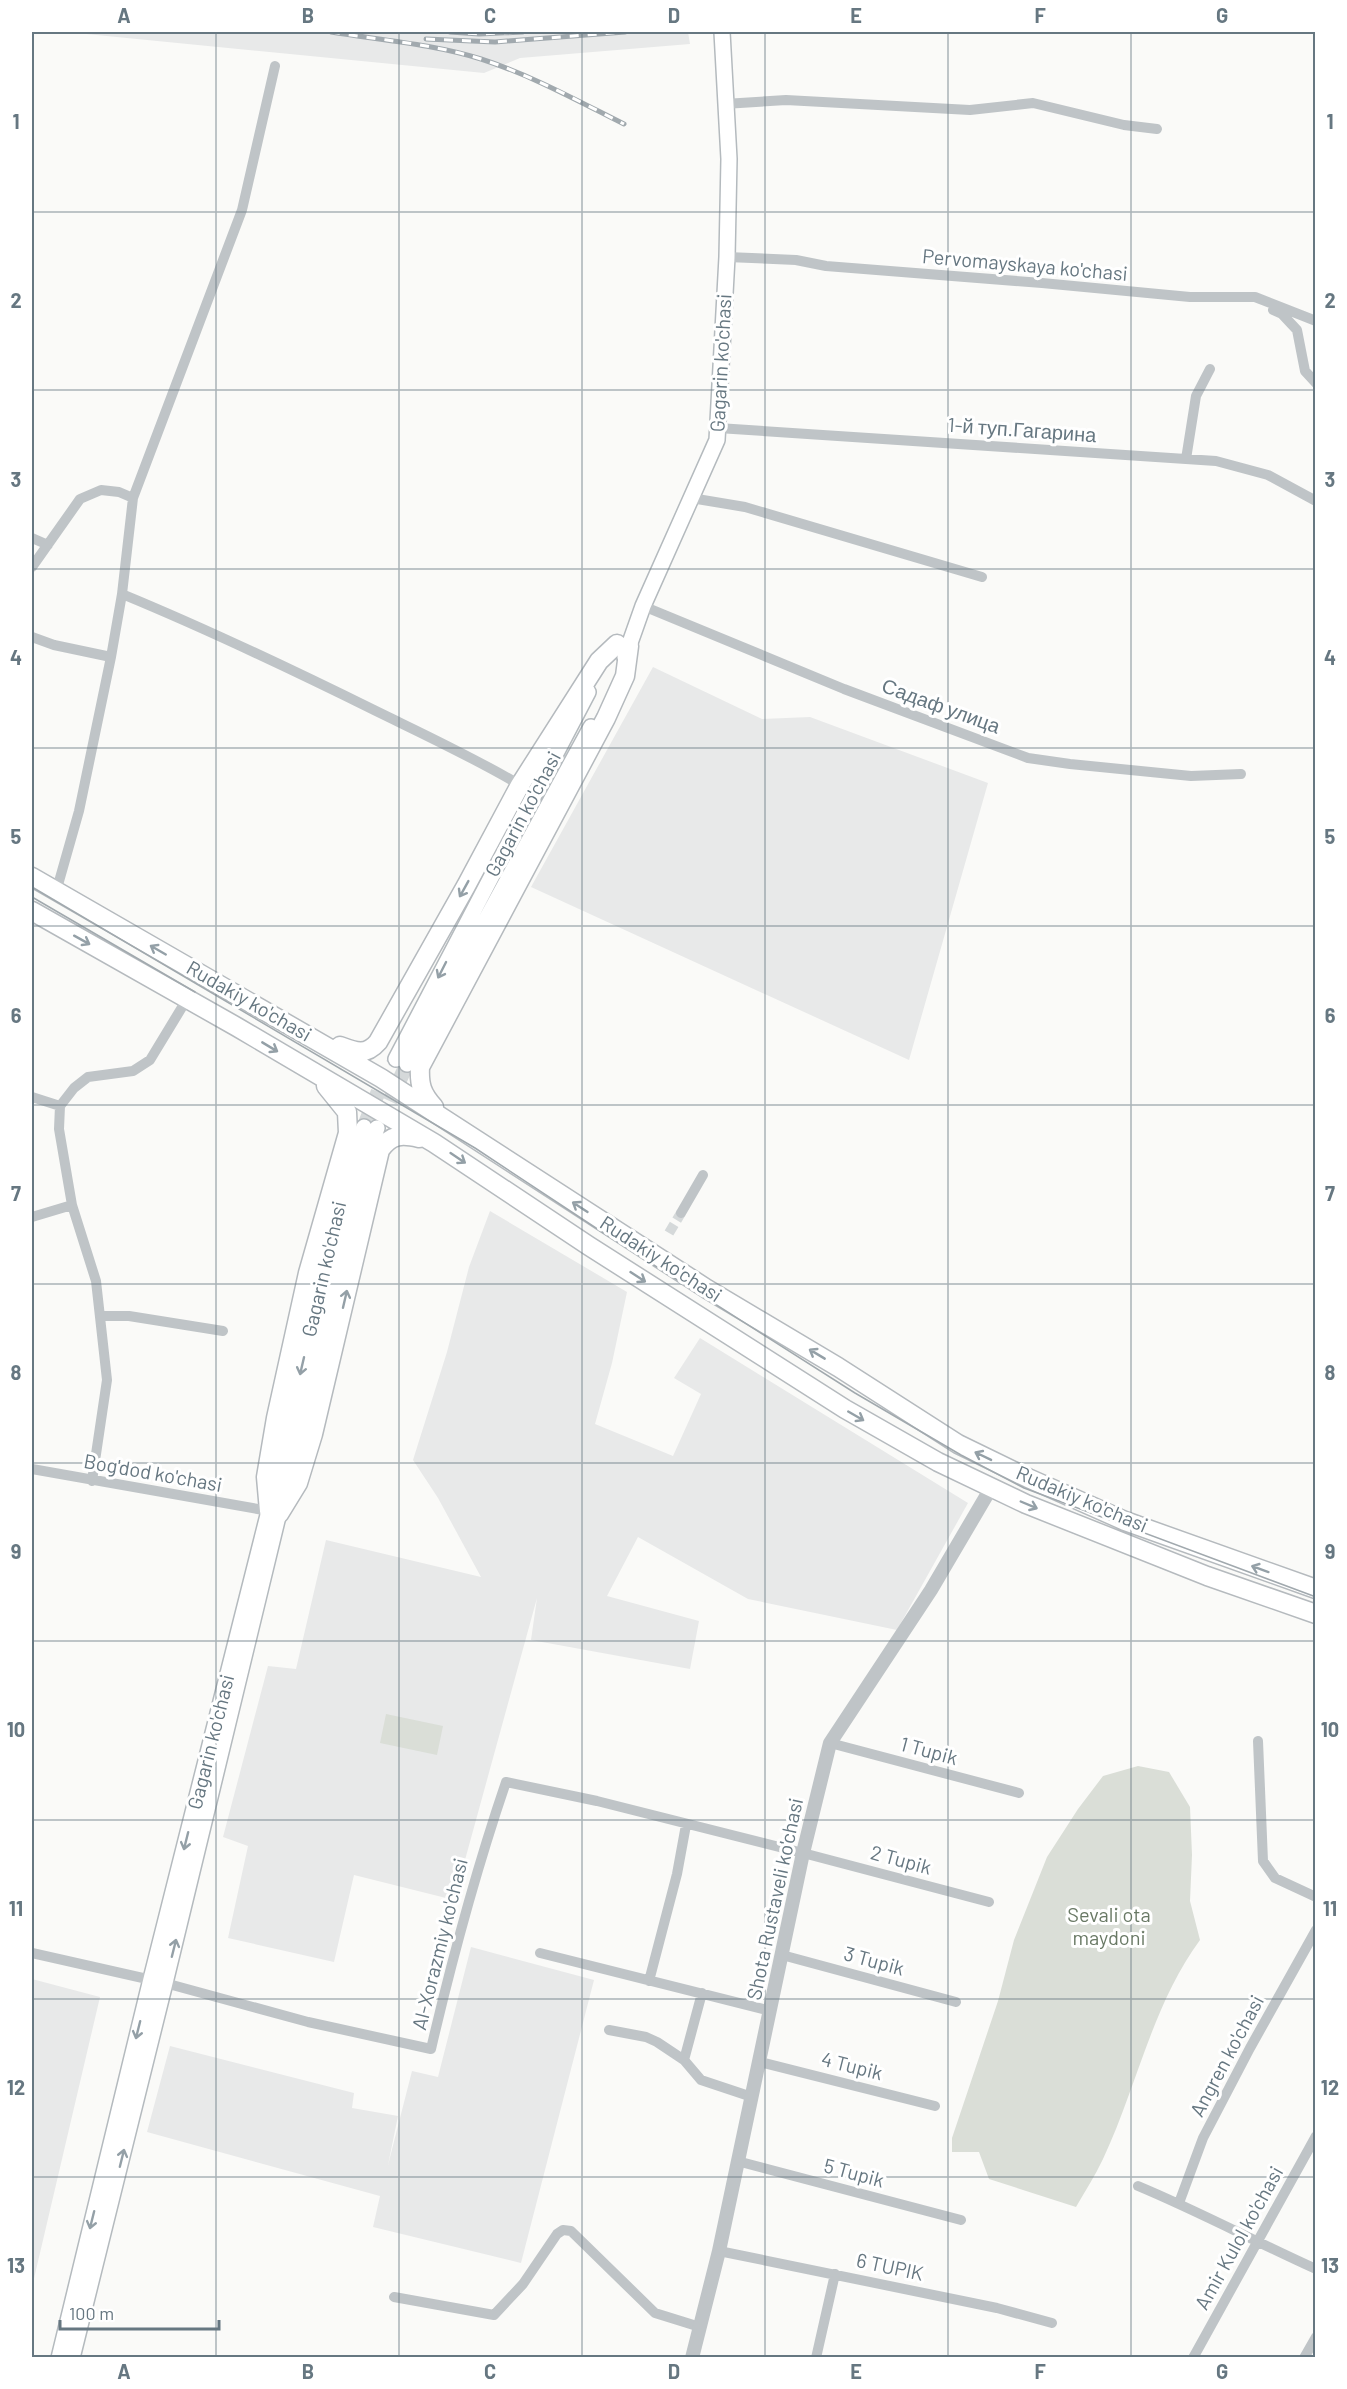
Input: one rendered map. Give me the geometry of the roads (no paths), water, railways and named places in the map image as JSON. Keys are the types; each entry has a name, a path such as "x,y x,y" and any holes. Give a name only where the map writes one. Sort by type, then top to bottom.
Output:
{"main road":[{"name":"Gagarin ko'chasi","path":"401,1061 613,687 623,645 643,606 717,440 727,257 729,159 724,104 725,74 722,32"},
{"path":"302,1031 358,1053 367,1052 373,1048 388,1027 519,785 599,661 623,645 625,676 606,718 420,1067 419,1081 422,1092 451,1123"},
{"name":"Rudakiy ko'chasi","path":"32,877 381,1078 707,1289 838,1367 958,1444 1125,1521 1315,1589"},
{"name":"Rudakiy ko'chasi","path":"32,911 237,1027 434,1143 589,1246 845,1409 938,1462 1026,1504 1207,1576 1311,1613"},
{"path":"237,1027 253,1005"},
{"path":"274,1513 266,1477 276,1418 308,1273 349,1125 343,1106 310,1070"},
{"name":"Gagarin ko'chasi","path":"59,2358 158,1981 274,1513 339,1202 350,1164 371,1127"},
{"path":"274,1513 298,1484 313,1434 380,1150 389,1139 400,1135 434,1143"},
{"path":"589,1246 604,1222"},
{"path":"1311,1613 1315,1589"},
{"name":"Gagarin ko'chasi","path":"72,2358 158,1981"}],"street":[{"path":"56,892 79,811 111,657 122,594 133,498 242,210 275,66"},
{"path":"724,104 786,100 970,110 1033,103 1124,125 1157,129"},
{"name":"Pervomayskaya ko'chasi","path":"727,257 796,260 826,266 1190,297 1255,297 1316,321"},
{"path":"1190,297 1255,302 1282,314 1297,330 1305,371 1316,382"},
{"path":"1186,459 1196,396 1210,369"},
{"name":"1-й туп.Гагарина","path":"718,429 1216,461 1268,475 1316,501"},
{"path":"32,567 80,499 101,490 119,492 133,498"},
{"path":"692,498 745,507 982,577"},
{"path":"32,537 48,545"},
{"path":"122,594 190,622 322,684 484,763 519,785"},
{"name":"Садаф улица","path":"643,606 843,689 1028,758 1191,776 1241,774"},
{"path":"32,637 54,645 111,657"},
{"path":"92,1481 107,1380 96,1281 72,1205 59,1129 60,1106 74,1088 88,1077 134,1071 150,1060 187,999"},
{"path":"32,1097 60,1106"},
{"path":"681,1213 703,1175"},
{"path":"32,1217 72,1205"},
{"path":"100,1316 129,1316 223,1331"},
{"name":"Bog'dod ko'chasi","path":"32,1469 274,1513"},
{"name":"Shota Rustaveli ko'chasi","path":"692,2358 771,2011 803,1852 830,1743 931,1590 992,1488"},
{"path":"1258,1742 1263,1861 1275,1878 1316,1897"},
{"name":"1 Tupik","path":"830,1743 1019,1793"},
{"name":"Al-Xorazmiy ko'chasi","path":"32,1953 158,1981 308,2022 431,2049 459,1933 484,1845 506,1782 597,1801 686,1825 803,1852"},
{"path":"649,1981 677,1874 686,1825"},
{"name":"2 Tupik","path":"803,1852 989,1902"},
{"name":"Angren ko'chasi","path":"1179,2203 1203,2138 1316,1930"},
{"path":"540,1953 771,2011"},
{"name":"3 Tupik","path":"782,1955 956,2002"},
{"path":"684,2060 702,1993"},
{"path":"609,2030 646,2037 657,2042 684,2060 701,2080 752,2097"},
{"name":"4 Tupik","path":"760,2061 935,2106"},
{"name":"Amir Kulol ko'chasi","path":"1193,2358 1316,2136"},
{"name":"5 Tupik","path":"737,2161 961,2220"},
{"path":"1138,2186 1179,2203 1316,2269"},
{"path":"394,2297 494,2315 523,2284 557,2234 563,2230 571,2231 655,2313 700,2326"},
{"name":"6 TUPIK","path":"718,2251 997,2308 1052,2323"},
{"path":"816,2358 835,2274"},
{"path":"1304,2358 1316,2337"}],"tunnel":[{"path":"364,1127 379,1090 396,1059"},
{"path":"380,1122 407,1064"},
{"path":"669,1233 681,1213"}],"tram line":[{"path":"32,887 475,1148 855,1393 961,1455 1024,1488 1316,1597"},
{"path":"32,897 195,992"}],"railway":[{"path":"331,32 426,46 481,59 536,81 624,124"},
{"path":"450,32 479,34 523,32"},
{"path":"426,39 495,42 625,32"}],"park label":[{"name":"Sevali ota maydoni","path":"1109,1926"}]}
